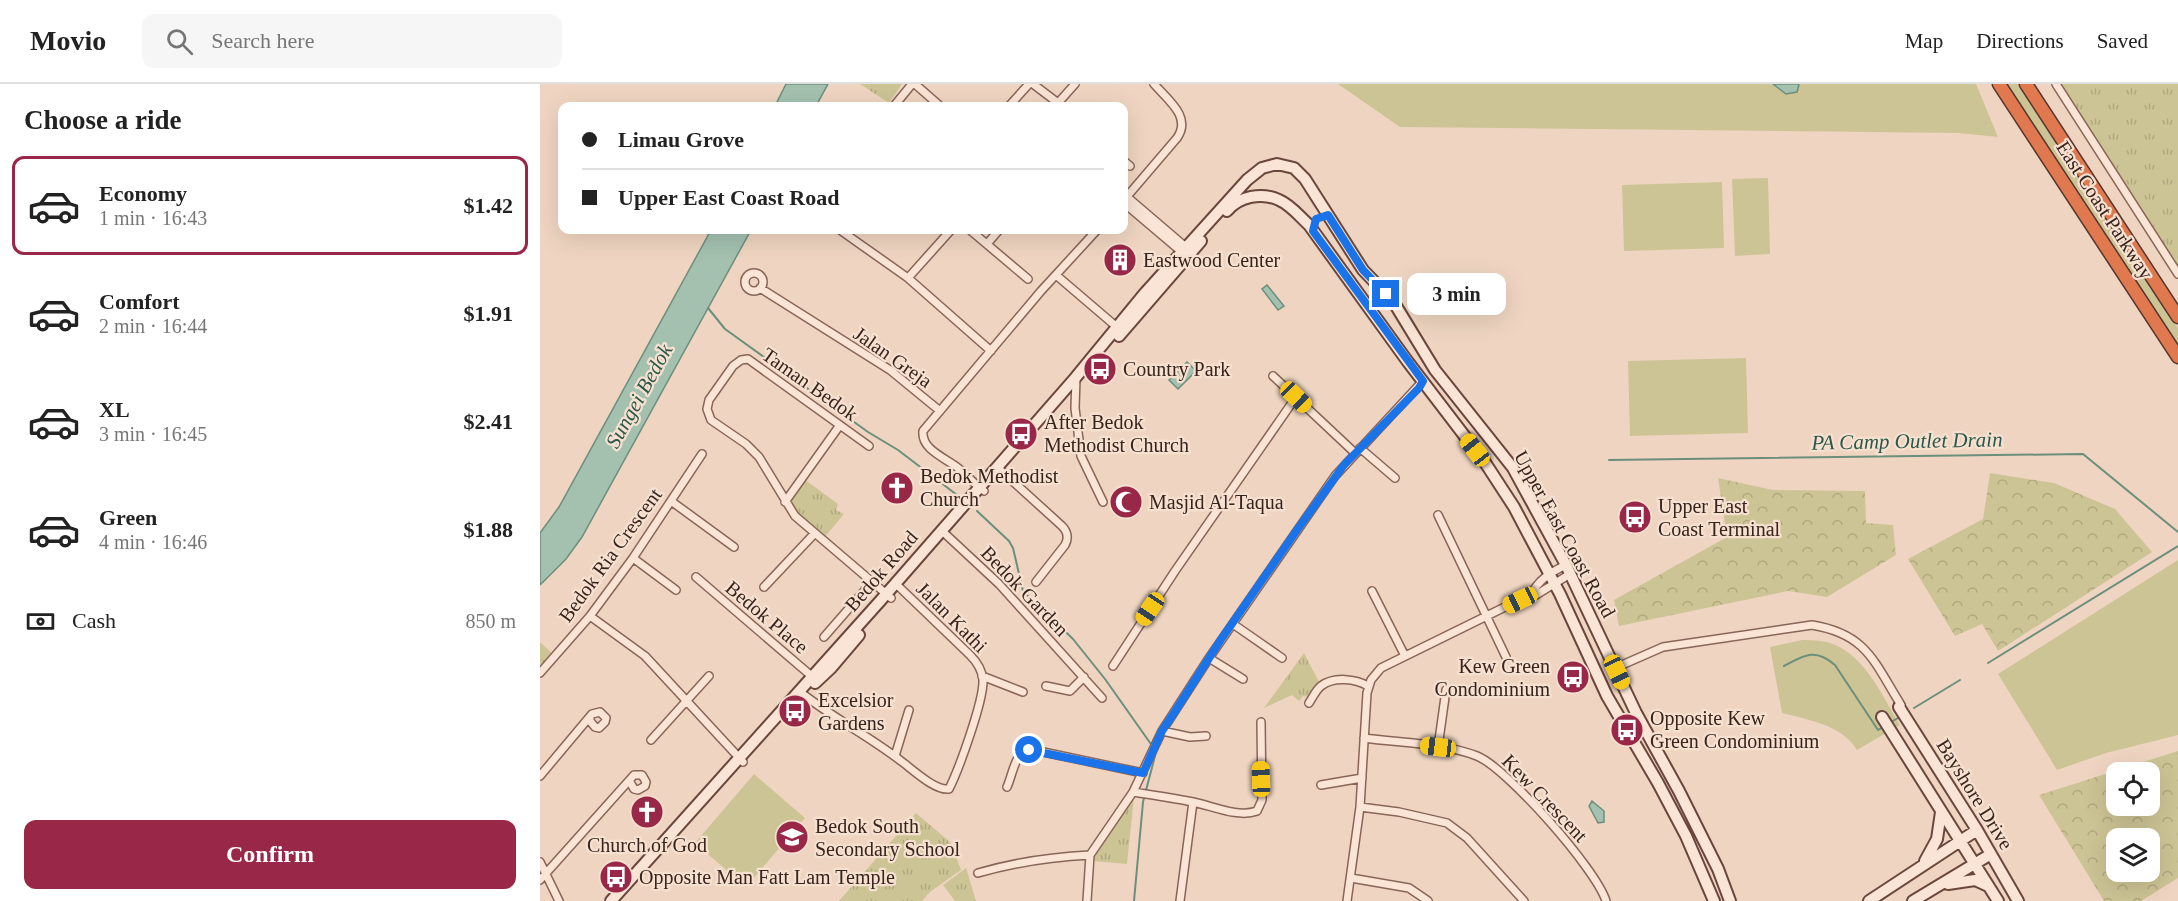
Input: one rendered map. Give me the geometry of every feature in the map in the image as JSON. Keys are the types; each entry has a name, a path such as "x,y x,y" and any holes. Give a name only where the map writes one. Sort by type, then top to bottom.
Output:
{"highway":[{"name":"East Coast Parkway","path":"1999,84 2178,357"},
{"name":"East Coast Parkway","path":"2026,84 2178,317"}],"main road":[{"name":"Upper East Coast Road","path":"1277,164 1294,168 1300,173 1363,270 1393,301 1435,370 1513,468 1568,569 1636,713 1679,790 1718,869 1730,901"},
{"name":"Bedok Road","path":"614,901 814,679 831,668 897,585 1076,382 1247,180 1262,168 1277,164"},
{"name":"Upper East Coast Road","path":"1259,196 1280,200 1313,231 1486,464 1514,507 1572,619 1607,696 1686,836 1714,901"},
{"name":"Bedok Road","path":"1187,252 1231,205 1246,198 1259,196"},
{"path":"1313,231 1316,219 1328,215"},
{"name":"Bayshore Drive","path":"1900,706 2018,901"},
{"name":"Bayshore Drive","path":"1882,717 1998,901"},
{"path":"1922,866 1937,839 1941,812"},
{"path":"1869,901 1977,830"},
{"path":"1913,901 1991,854"},
{"path":"1932,890 1951,883 1970,880 1989,886"}],"street":[{"path":"898,102 914,84 935,102"},
{"path":"1013,102 1031,84 1056,102"},
{"path":"1062,102 1075,84"},
{"path":"1128,195 1177,138 1182,129 1180,115 1154,84"},
{"path":"2056,84 2178,274"},
{"path":"1128,203 1187,252"},
{"path":"846,234 908,278 991,351"},
{"path":"908,278 947,234"},
{"path":"975,234 1028,279"},
{"path":"987,244 996,234"},
{"path":"940,411 1093,234"},
{"path":"1056,275 1120,330"},
{"name":"Jalan Greja","path":"760,288 890,370 940,411 925,429 924,440 932,450 981,489"},
{"name":"Taman Bedok","path":"869,447 750,361 741,360 731,368 708,402 708,415 713,422 746,444 759,457 795,516 888,596"},
{"path":"1272,376 1357,451 1395,478"},
{"path":"1087,901 1090,855 1133,792 1162,731 1209,658 1297,530 1357,451 1419,388 1423,381"},
{"path":"1076,382 1075,408 1081,456 1104,502"},
{"path":"1113,666 1175,571 1296,397"},
{"path":"785,502 840,425"},
{"name":"Bedok Ria Crescent","path":"540,673 590,616 633,558 702,454"},
{"path":"999,469 1062,526 1067,536 1063,548 1036,582"},
{"path":"670,501 734,547"},
{"path":"1438,515 1506,657"},
{"name":"Bedok Garden","path":"943,532 999,584 1102,698"},
{"path":"764,587 815,533"},
{"path":"633,558 676,590"},
{"path":"1531,595 1536,587 1568,569"},
{"path":"1347,901 1360,807 1368,686 1377,672 1486,616 1531,595 1536,595 1552,579 1568,569"},
{"name":"Bedok Place","path":"696,577 814,679"},
{"path":"824,637 872,582"},
{"name":"Jalan Kathi","path":"895,756 934,785 949,789 978,708 983,687 982,676 970,655 897,585"},
{"path":"1372,591 1405,656"},
{"path":"590,616 645,656 741,760"},
{"path":"1233,624 1282,658"},
{"path":"1615,668 1663,647 1812,625 1832,628 1847,634 1862,645 1900,706"},
{"path":"1209,658 1243,679"},
{"path":"651,740 709,676"},
{"name":"Jalan Kathi","path":"982,676 1023,692"},
{"path":"1046,686 1070,691 1084,677"},
{"path":"1309,703 1320,687 1326,684 1357,680 1368,686"},
{"path":"1438,747 1446,690"},
{"path":"802,693 895,756 909,710"},
{"path":"540,776 590,717"},
{"path":"1133,792 1193,802 1239,813 1250,814 1257,811 1262,800 1262,723"},
{"path":"1162,731 1190,736 1206,736"},
{"name":"Kew Crescent","path":"1364,738 1438,747 1477,756 1504,776 1577,853 1589,869 1606,901"},
{"path":"1007,787 1021,753 1029,750 1143,773"},
{"path":"1321,785 1362,778"},
{"path":"542,878 630,782"},
{"path":"1180,901 1193,802"},
{"path":"1360,807 1400,812 1447,823 1467,838 1524,901"},
{"path":"978,873 1036,859 1064,855 1090,855"},
{"path":"540,862 542,878 559,901"},
{"path":"1351,878 1409,888 1428,901"}],"green space":[{"path":"860,84 902,84 887,102"},
{"path":"1338,84 1976,84 1998,137 1959,133 1400,127"},
{"path":"2007,84 2018,84 2178,328 2178,350 2141,289"},
{"path":"2060,84 2178,84 2178,269"},
{"path":"1768,178 1770,254 1735,256 1732,179"},
{"path":"1722,182 1724,248 1624,251 1622,185"},
{"path":"1746,358 1748,433 1630,436 1628,361"},
{"path":"1990,473 2054,483 2115,509 2152,552 1998,651 1982,624 1955,636 1908,559 1983,519"},
{"path":"1718,478 1773,490 1865,491 1866,523 1893,525 1896,555 1827,597 1788,591 1619,626 1614,600 1727,537"},
{"path":"804,479 838,504 836,510 844,514 824,538 787,502"},
{"path":"2178,560 2178,735 2106,753 2057,770 1998,674"},
{"path":"1802,640 1821,641 1848,652 1869,674 1900,725 1857,750 1851,742 1834,729 1782,713 1770,647"},
{"path":"540,642 555,656 540,673"},
{"path":"1304,653 1319,682 1309,697 1303,696 1299,701 1292,695 1264,708"},
{"path":"2178,751 2178,878 2141,901 2104,901 2039,795 2106,774 2106,816 2160,816 2160,762 2143,762"},
{"path":"754,774 805,818 746,887 695,843"},
{"path":"1130,797 1134,797 1127,864 1092,861 1092,855"},
{"path":"916,813 951,843 961,870 930,892 922,901 839,901"},
{"path":"966,868 976,901 955,901 943,885"}],"water":[{"path":"786,84 828,84 818,102 777,102"},
{"path":"1773,84 1799,85 1797,92 1786,94"},
{"name":"Sungei Bedok","path":"709,234 749,234 582,537 566,559 540,585 540,533 559,507"},
{"path":"1267,285 1284,306 1278,310 1262,289"},
{"path":"1187,362 1196,371 1178,389 1169,380"},
{"path":"1592,801 1604,811 1604,822 1598,823 1589,806"}],"waterway":[{"path":"708,308 725,329 868,432 898,450 957,495"},
{"name":"PA Camp Outlet Drain","path":"1609,460 2083,454 2178,532"},
{"path":"977,511 1009,541 1013,548 1023,591 1073,639 1105,679 1153,747"},
{"name":"PA Camp Outlet Drain","path":"1988,663 2178,546"},
{"path":"1784,666 1804,656 1822,656 1835,665 1878,730 1883,727"},
{"path":"1914,708 1960,680"},
{"path":"1891,722 1898,718"},
{"path":"1134,901 1143,802 1156,752"}],"place":[{"name":"Eastwood Center","path":"1120,260"},
{"name":"Country Park","path":"1100,369"},
{"name":"After Bedok Methodist Church","path":"1021,434"},
{"name":"Bedok Methodist Church","path":"897,488"},
{"name":"Masjid Al-Taqua","path":"1126,502"},
{"name":"Upper East Coast Terminal","path":"1635,517"},
{"name":"Kew Green Condominium","path":"1573,677"},
{"name":"Excelsior Gardens","path":"795,711"},
{"name":"Opposite Kew Green Condominium","path":"1627,730"},
{"name":"Church of God","path":"647,812"},
{"name":"Bedok South Secondary School","path":"792,837"},
{"name":"Opposite Man Fatt Lam Temple","path":"616,877"}],"route":[{"path":"1029,750 1143,773 1162,731 1220,641 1335,476 1358,449 1419,388 1423,381 1313,231 1318,217 1328,215 1363,270 1386,294"}]}
